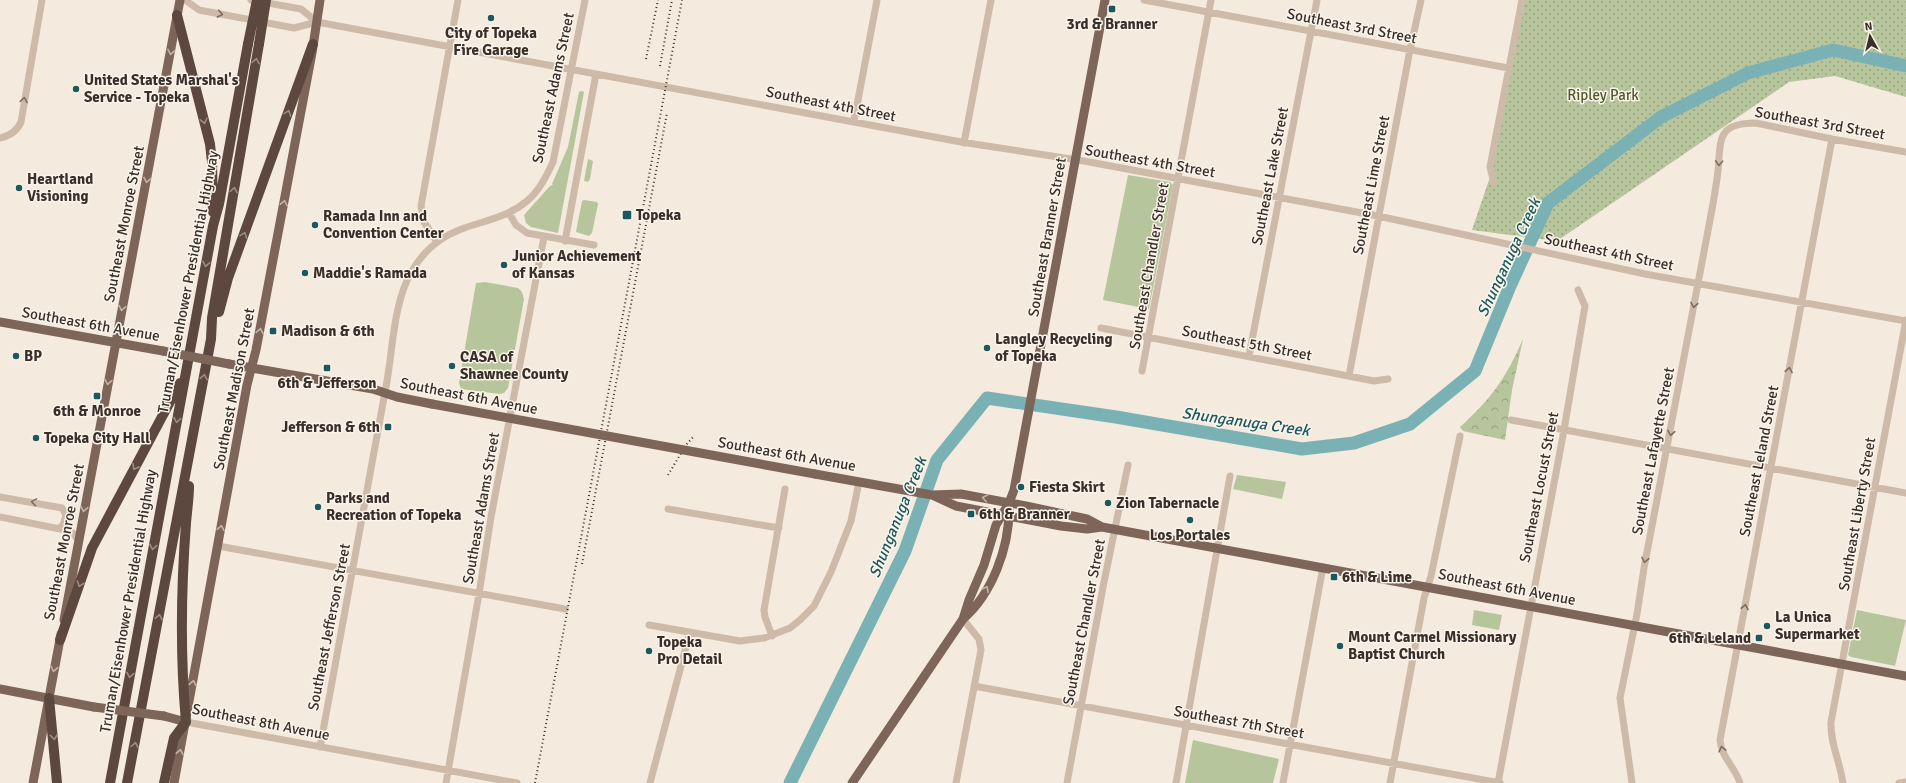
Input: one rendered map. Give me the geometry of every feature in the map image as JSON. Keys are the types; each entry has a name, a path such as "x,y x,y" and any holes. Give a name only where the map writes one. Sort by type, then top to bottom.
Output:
{"highway":[{"name":"Truman/Eisenhower Presidential Highway","path":"128,783 211,339 212,318 254,44 257,0"},
{"name":"Truman/Eisenhower Presidential Highway","path":"110,783 213,226 254,44 266,0"},
{"path":"177,15 210,144 212,162 213,226"},
{"path":"211,339 228,278 314,44"},
{"path":"60,640 92,548 186,371"},
{"path":"164,783 174,738 186,722 182,669 182,608 192,443"},
{"path":"49,698 57,783"}],"main road":[{"name":"Southeast Monroe Street","path":"33,783 180,0"},
{"name":"Southeast Madison Street","path":"174,783 247,385 252,369 314,44 320,0"},
{"name":"Southeast Branner Street","path":"963,619 969,600 984,565 996,525 1006,515 1014,490 1105,0"},
{"name":"Southeast 6th Avenue","path":"0,322 163,351 252,369 373,389 385,394 432,404 859,482 932,495 961,494 1010,503 1080,517 1102,527 1906,676"},
{"name":"Southeast 6th Avenue","path":"932,495 956,506 1087,529 1102,527"},
{"name":"Southeast Branner Street","path":"963,619 972,611 992,579 1001,557 1009,528 1006,515"},
{"path":"852,783 963,619"},
{"name":"Southeast 8th Avenue","path":"0,689 94,707 164,716 186,722"}],"street":[{"path":"0,138 10,135 21,122 42,0"},
{"name":"Southeast 4th Street","path":"185,0 199,10 294,28 317,22 854,121 964,143 1075,160 1278,197 1378,216 1645,274 1906,321"},
{"name":"Southeast 4th Street","path":"250,0 301,10 317,22"},
{"path":"458,0 421,207 424,222 437,242 459,230 509,213 521,230 527,233 594,245"},
{"name":"Southeast Adams Street","path":"509,213 526,202 542,185 553,162 585,0"},
{"path":"854,121 877,0"},
{"path":"964,143 991,0"},
{"name":"Southeast 3rd Street","path":"1144,0 1508,68"},
{"name":"Southeast Chandler Street","path":"1142,371 1211,0"},
{"name":"Southeast Lake Street","path":"1249,356 1278,197 1317,0"},
{"name":"Southeast Lime Street","path":"1349,376 1378,216 1421,0"},
{"path":"1494,183 1490,167 1522,0"},
{"path":"565,241 596,74"},
{"name":"Southeast 3rd Street","path":"1730,128 1746,123 1756,123 1832,139 1906,152"},
{"name":"Southeast Lafayette Street","path":"1632,783 1620,702 1621,686 1635,625 1644,568 1668,449 1715,192 1720,142 1730,128"},
{"name":"Southeast Leland Street","path":"1740,783 1735,770 1722,752 1720,740 1832,139"},
{"name":"Southeast Adams Street","path":"446,783 491,517 544,237"},
{"name":"Southeast Jefferson Street","path":"320,747 385,394 396,320 409,276 424,254 437,242"},
{"name":"Southeast Locust Street","path":"1499,783 1530,606 1564,430 1585,306 1578,290"},
{"name":"Southeast Liberty Street","path":"1843,783 1841,768 1832,741 1831,730 1906,321"},
{"name":"Southeast 5th Street","path":"1101,328 1374,381 1388,379"},
{"path":"1511,420 1906,493"},
{"path":"1390,783 1424,598 1428,587 1460,436"},
{"name":"Southeast Chandler Street","path":"1068,783 1103,586 1128,465"},
{"path":"1176,783 1230,476"},
{"path":"648,625 740,641 772,636 790,628 814,606 831,572 851,521 859,482"},
{"path":"772,636 764,617 764,610 786,488"},
{"path":"0,497 62,508 66,515 63,525 59,528"},
{"path":"668,509 779,528"},
{"path":"0,517 59,528 73,533 78,540"},
{"path":"218,546 564,609"},
{"path":"1283,783 1323,568"},
{"path":"956,783 981,650 979,639 963,619"},
{"path":"650,783 690,632"},
{"name":"Southeast 7th Street","path":"974,686 1499,783"},
{"name":"Southeast 8th Avenue","path":"186,722 517,783"},
{"path":"1899,783 1906,782"}],"green space":[{"name":"Ripley Park","path":"1523,0 1906,0 1906,97 1835,76 1789,82 1557,241 1472,230 1491,174"},
{"path":"579,92 584,92 558,233 531,227 526,223 524,215 550,186 553,185 552,184 568,147"},
{"path":"588,159 593,161 590,179 588,182 584,181"},
{"path":"1128,175 1170,182 1173,185 1149,309 1103,300"},
{"path":"582,201 597,202 598,204 592,233 589,236 576,232"},
{"path":"485,282 518,288 522,292 524,299 508,388 504,393 500,394 461,389 459,383 476,283"},
{"path":"1523,339 1512,390 1505,440 1463,431 1460,427 1490,397 1504,376"},
{"path":"1237,475 1286,482 1282,499 1233,489"},
{"path":"1474,610 1502,615 1499,630 1472,625"},
{"path":"1857,610 1906,620 1895,666 1851,657 1848,655"},
{"path":"1193,740 1279,759 1273,783 1185,783"}],"waterway":[{"name":"Shunganuga Creek","path":"790,783 905,551 937,460 987,398 1116,417 1302,449 1354,443 1410,424 1475,371 1510,286 1548,203 1661,117 1748,73 1833,50 1906,66"}],"railway":[{"path":"646,59 658,0"},
{"path":"660,66 672,0"},
{"path":"535,783 682,0"},
{"path":"582,564 667,113"},
{"path":"668,475 686,445 694,436"}],"place":[{"name":"3rd & Branner","path":"1112,9"},
{"name":"City of Topeka Fire Garage","path":"491,18"},
{"name":"United States Marshal's Service - Topeka","path":"76,89"},
{"name":"Heartland Visioning","path":"19,188"},
{"name":"Topeka","path":"627,215"},
{"name":"Ramada Inn and Convention Center","path":"315,225"},
{"name":"Junior Achievement of Kansas","path":"504,265"},
{"name":"Maddie's Ramada","path":"305,273"},
{"name":"Madison & 6th","path":"273,331"},
{"name":"Langley Recycling of Topeka","path":"987,348"},
{"name":"BP","path":"16,356"},
{"name":"CASA of Shawnee County","path":"452,366"},
{"name":"6th & Jefferson","path":"327,368"},
{"name":"6th & Monroe","path":"97,396"},
{"name":"Jefferson & 6th","path":"388,427"},
{"name":"Topeka City Hall","path":"36,438"},
{"name":"Fiesta Skirt","path":"1021,487"},
{"name":"Zion Tabernacle","path":"1108,503"},
{"name":"Parks and Recreation of Topeka","path":"318,507"},
{"name":"6th & Branner","path":"971,514"},
{"name":"Los Portales","path":"1190,520"},
{"name":"6th & Lime","path":"1334,577"},
{"name":"La Unica Supermarket","path":"1767,626"},
{"name":"6th & Leland","path":"1759,638"},
{"name":"Mount Carmel Missionary Baptist Church","path":"1340,646"},
{"name":"Topeka Pro Detail","path":"649,651"}]}
